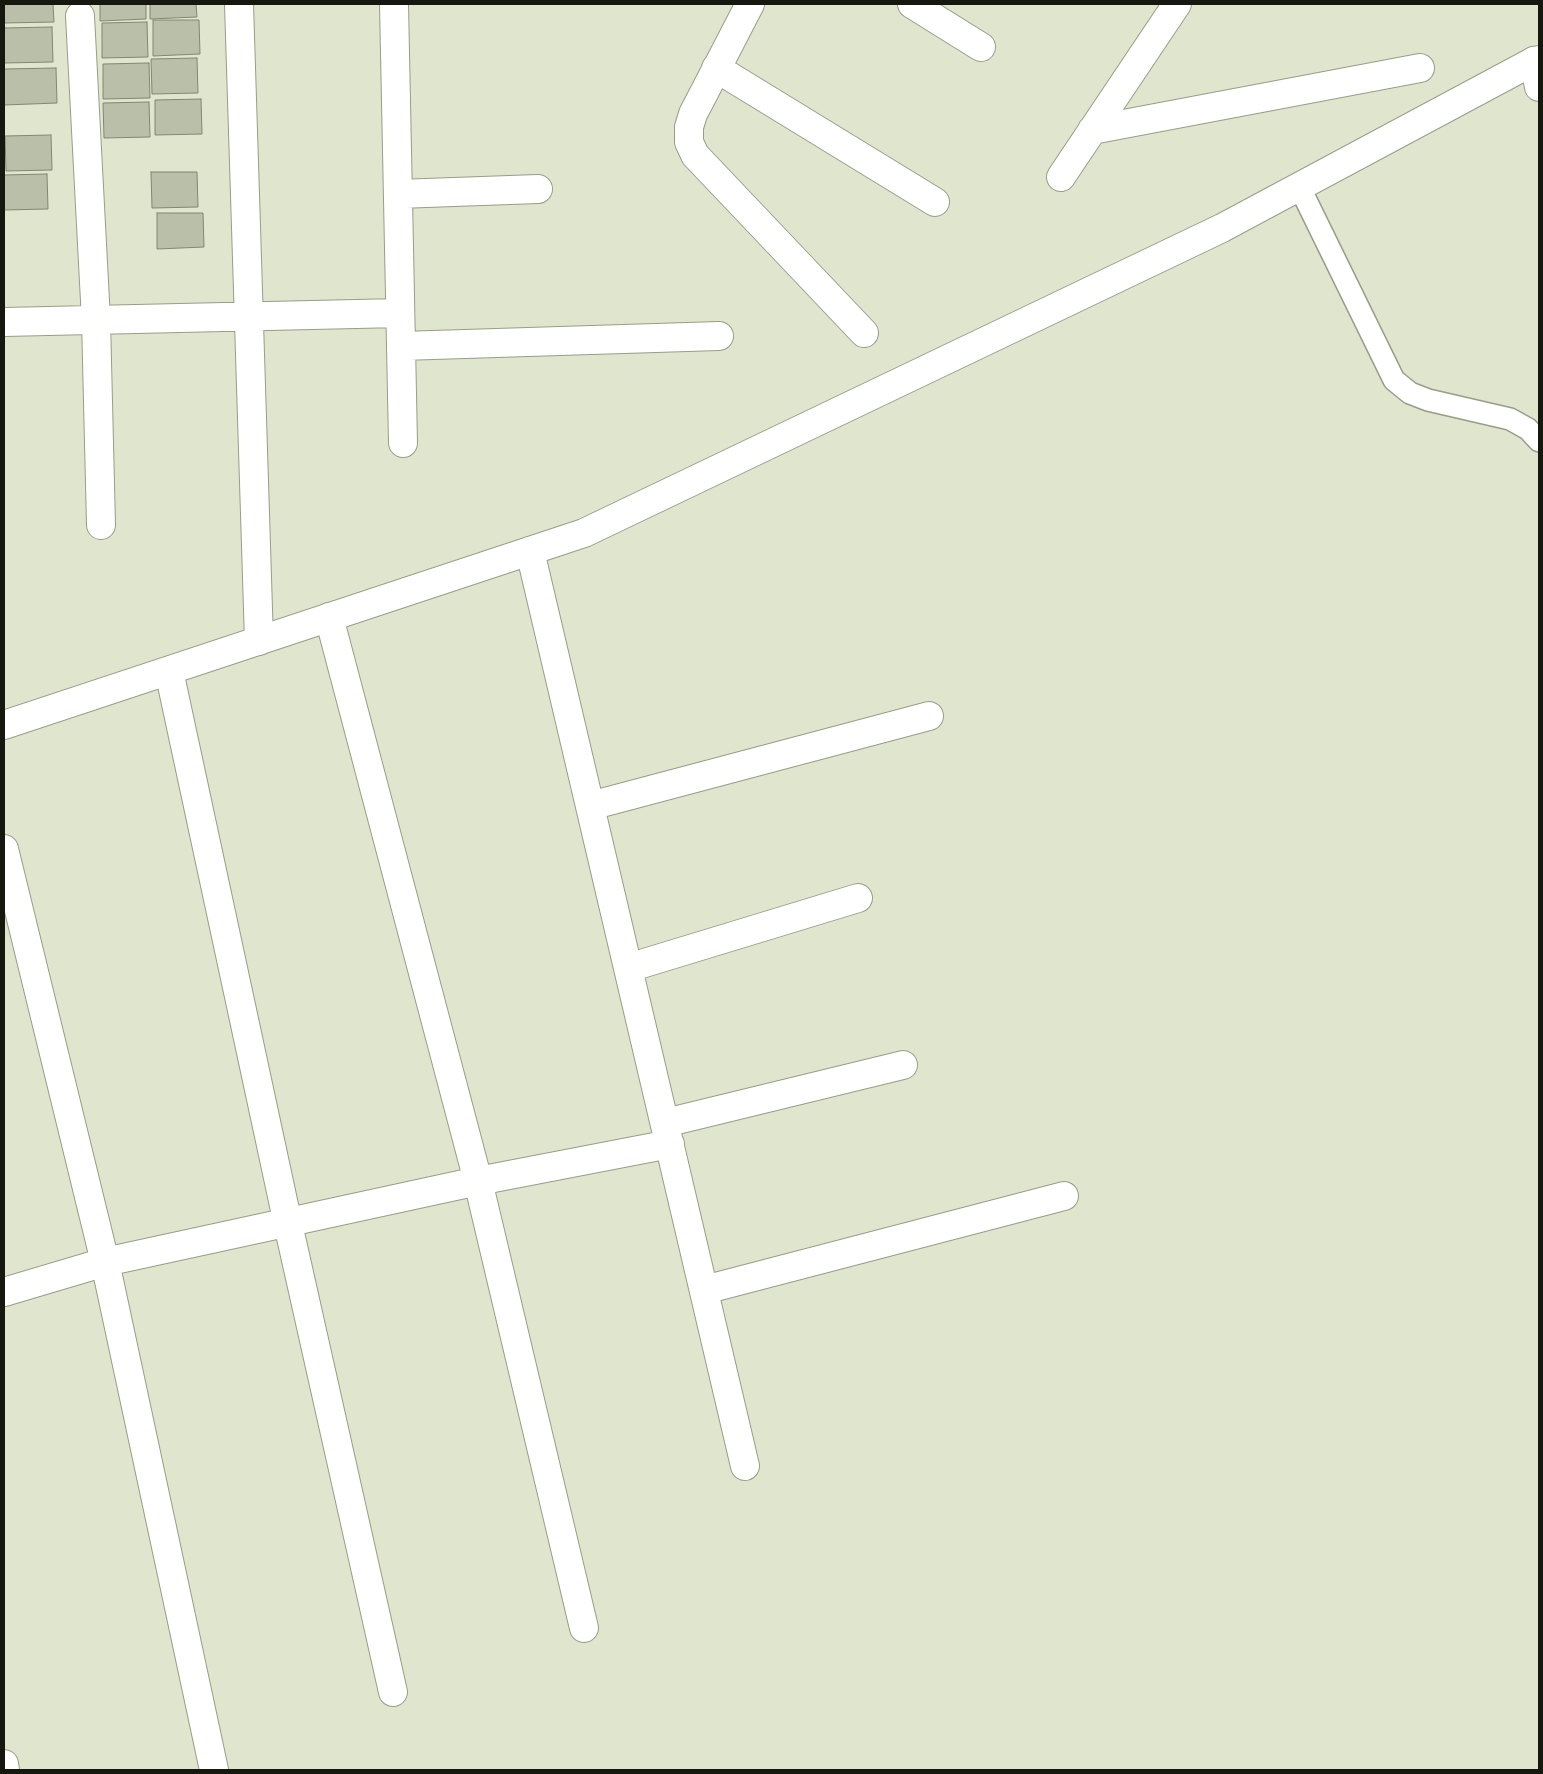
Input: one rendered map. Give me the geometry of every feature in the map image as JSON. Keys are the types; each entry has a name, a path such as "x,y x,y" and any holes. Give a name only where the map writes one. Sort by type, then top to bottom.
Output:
{"street":[{"path":"239,4 259,641"},
{"path":"394,4 403,443"},
{"path":"750,4 693,114 689,127 689,142 695,155 864,333"},
{"path":"912,4 982,47"},
{"path":"1061,177 1177,4"},
{"path":"80,16 96,320 101,526"},
{"path":"4,725 584,533 1213,232 1536,60 1539,87"},
{"path":"716,68 936,202"},
{"path":"1092,130 1420,68"},
{"path":"398,194 538,189"},
{"path":"4,322 400,313"},
{"path":"401,346 719,336"},
{"path":"530,551 745,1466"},
{"path":"329,617 478,1182 584,1628"},
{"path":"169,671 288,1224 393,1692"},
{"path":"590,806 929,716"},
{"path":"4,849 105,1262 214,1770"},
{"path":"628,968 858,898"},
{"path":"4,1292 105,1262 478,1182 667,1134 902,1065"},
{"path":"704,1290 1064,1196"},
{"path":"4,1764 5,1770"}],"lane":[{"path":"1299,186 1394,380 1410,393 1428,400 1510,419 1528,428 1539,441"}],"building":[{"path":"4,4 53,4 54,22 4,23"},
{"path":"100,4 146,4 146,19 100,21"},
{"path":"150,4 196,4 197,17 150,19"},
{"path":"153,20 199,20 200,54 153,56"},
{"path":"147,22 148,57 102,58 102,23"},
{"path":"52,27 53,62 4,63 4,28"},
{"path":"197,58 198,93 152,94 151,59"},
{"path":"149,63 150,98 103,99 103,64"},
{"path":"56,68 57,103 4,105 4,69"},
{"path":"201,99 202,134 155,135 155,100"},
{"path":"149,102 150,137 104,138 103,103"},
{"path":"51,135 52,170 6,171 5,136"},
{"path":"151,172 197,172 198,207 152,208"},
{"path":"47,174 48,209 4,210 4,175"},
{"path":"157,213 203,213 204,247 157,249"}]}
